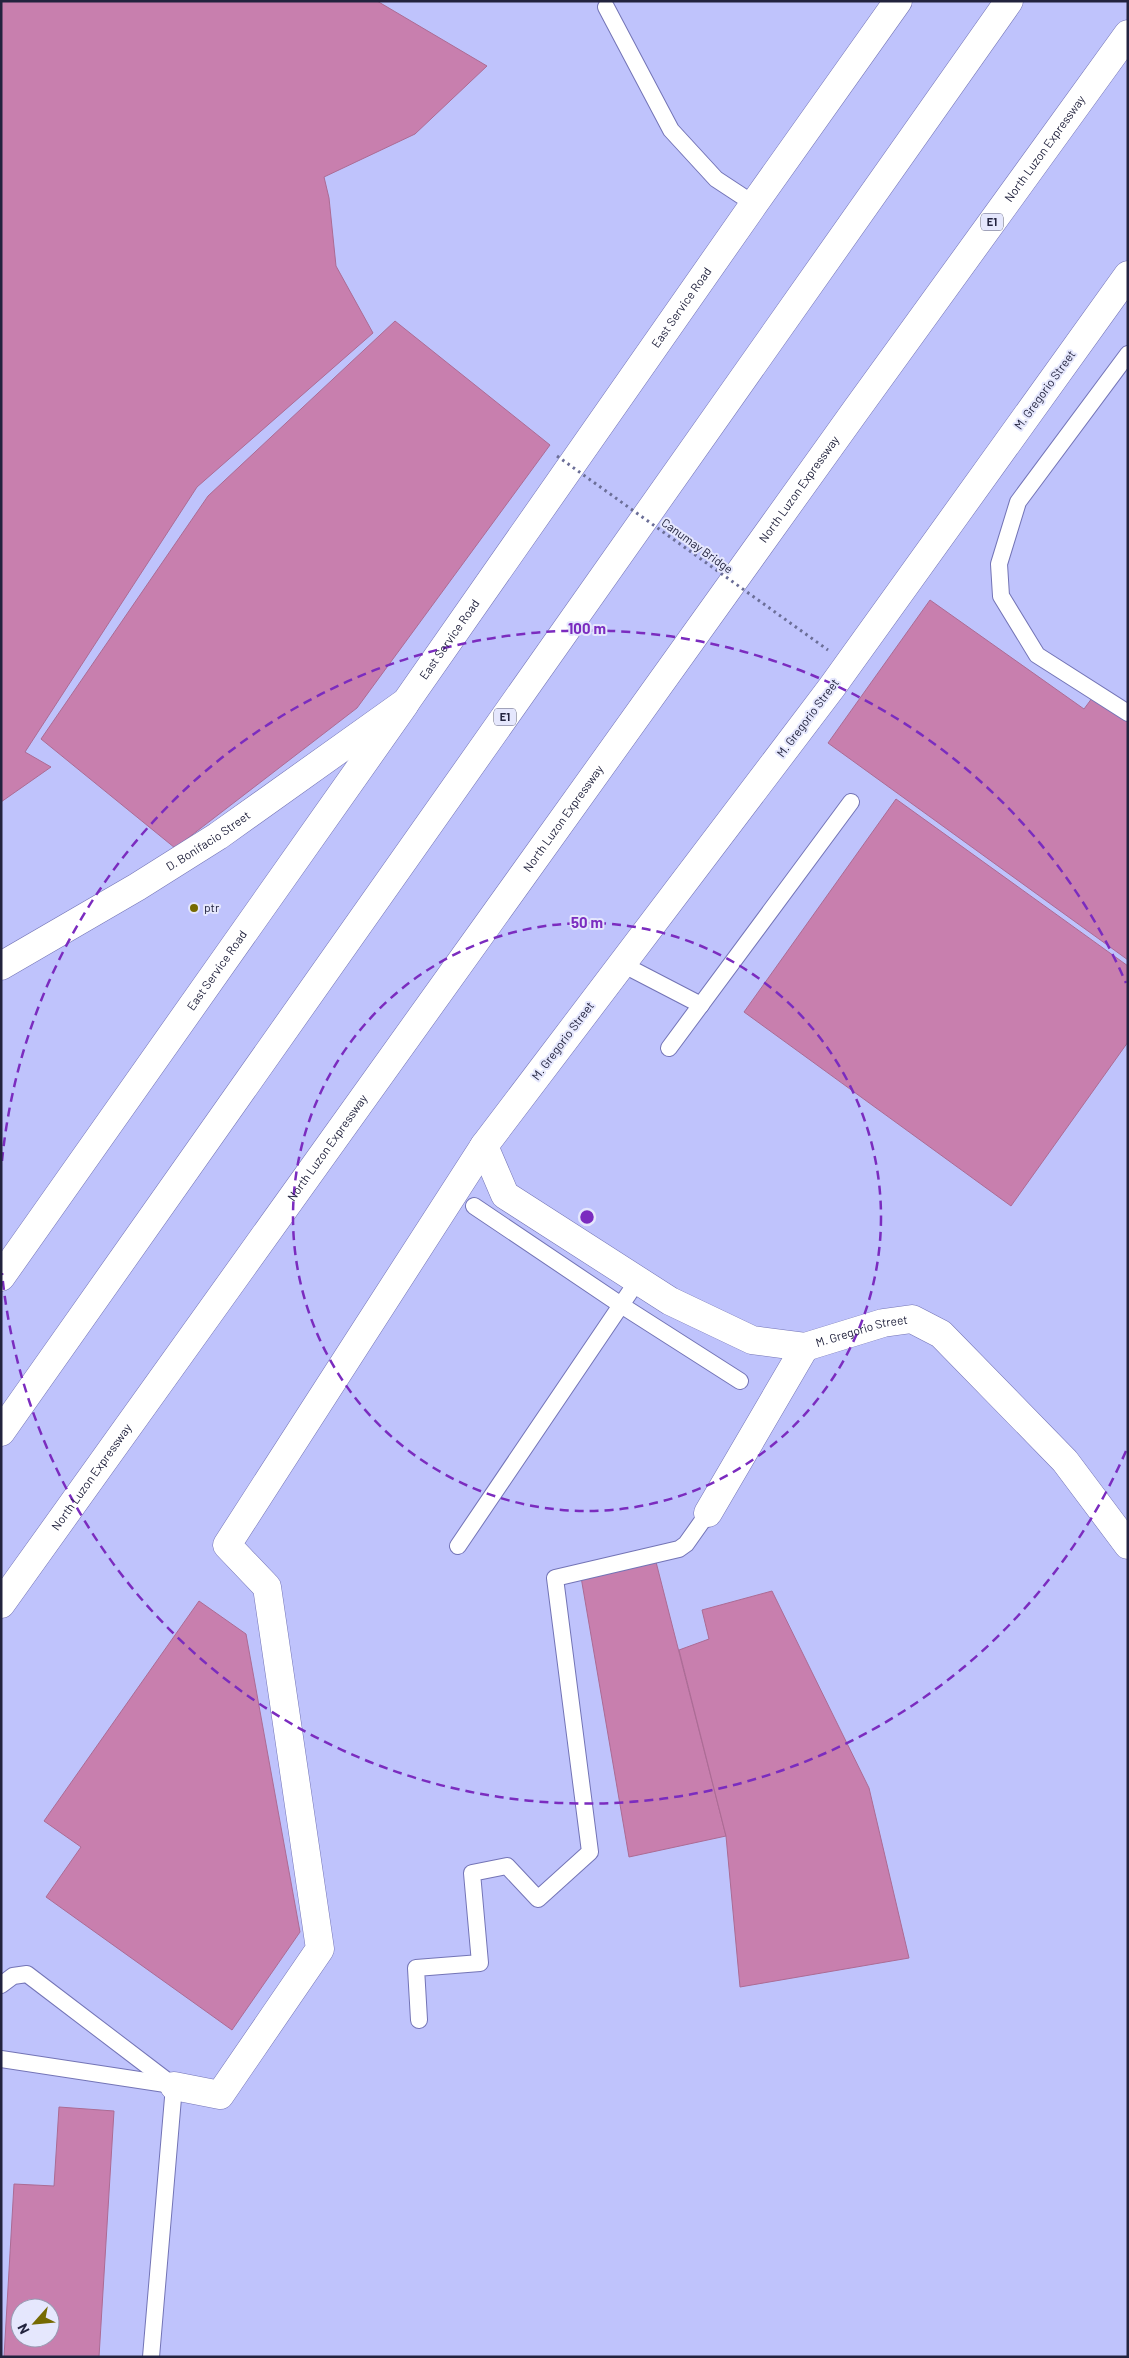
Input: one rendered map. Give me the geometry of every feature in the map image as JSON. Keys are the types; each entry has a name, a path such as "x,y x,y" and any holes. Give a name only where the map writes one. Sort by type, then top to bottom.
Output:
{"main road":[{"name":"East Service Road","path":"1,1277 898,1"},
{"name":"E1","path":"1,1432 1009,1"},
{"name":"North Luzon Expressway","path":"1,1604 856,410 1128,34"},
{"name":"M. Gregorio Street","path":"1128,274 832,687 484,1146 505,1195 670,1301 752,1340 805,1347 883,1323 912,1319 941,1334 1065,1461 1128,1545"},
{"name":"D. Bonifacio Street","path":"1,966 137,887 218,836 406,702"},
{"path":"174,2086 220,2095 320,1949 267,1587 227,1545 484,1146"},
{"path":"708,1513 805,1347"}],"lane":[{"path":"606,7 672,130 716,179 754,204"},
{"path":"1128,354 1018,502 999,564 1001,596 1037,655 1128,713"},
{"path":"669,1048 851,802"},
{"path":"622,964 701,1005"},
{"path":"474,1206 621,1305 740,1380"},
{"path":"458,1546 638,1280"},
{"path":"419,2020 416,1968 480,1963 472,1873 507,1866 538,1899 590,1852 555,1578 679,1549 686,1544 708,1513"},
{"path":"1,1985 13,1976 27,1974 174,2086"},
{"path":"1,2059 174,2086"},
{"path":"151,2357 174,2086"}],"path":[{"name":"Canumay Bridge","path":"557,456 828,650"}],"building":[{"path":"1,1 377,1 487,66 415,134 324,177 329,198 336,266 373,333 197,487 25,752 51,767 1,802"},
{"path":"395,321 550,445 357,708 175,848 41,739 208,496"},
{"path":"930,600 1084,709 1095,694 1128,717 1128,960 828,743"},
{"path":"896,799 1128,966 1128,1042 1011,1206 744,1012"},
{"path":"655,1558 726,1836 629,1857 581,1577"},
{"path":"772,1591 869,1788 909,1958 740,1987 726,1836 679,1650 709,1639 702,1610"},
{"path":"199,1601 246,1634 300,1932 232,2030 46,1897 81,1847 44,1821"},
{"path":"59,2107 114,2111 99,2357 4,2357 14,2184 54,2186"}],"place":[{"name":"ptr","path":"194,908"}]}
